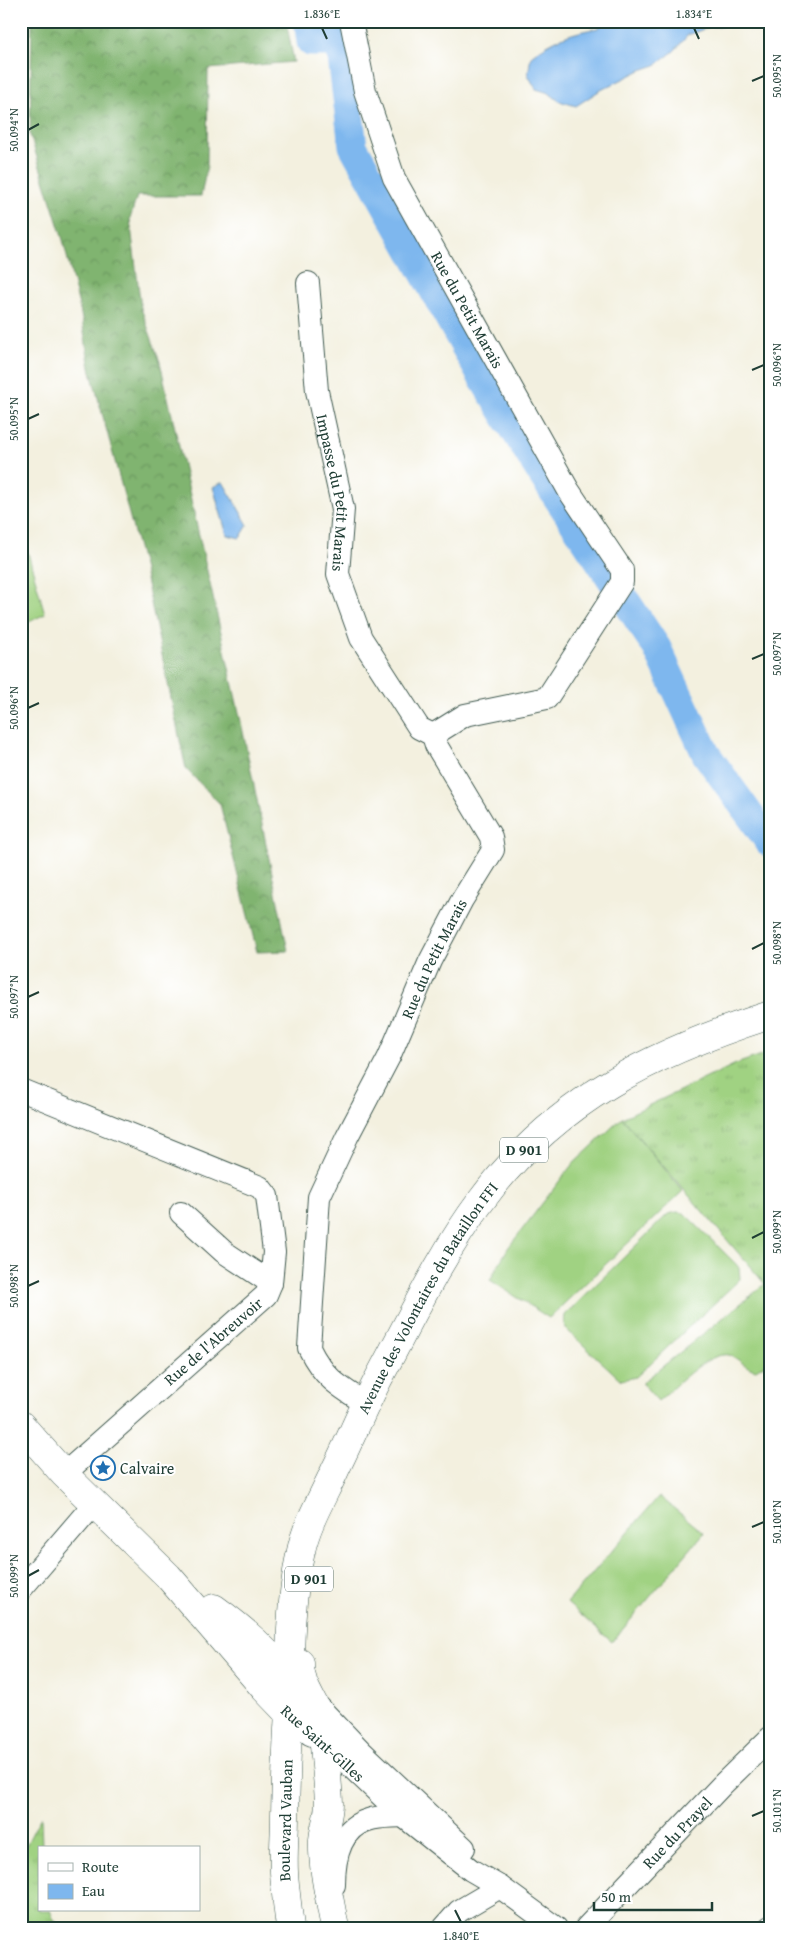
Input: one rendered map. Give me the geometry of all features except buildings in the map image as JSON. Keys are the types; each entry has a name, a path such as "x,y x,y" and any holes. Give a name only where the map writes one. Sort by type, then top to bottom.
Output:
{"main road":[{"name":"Avenue des Volontaires du Bataillon FFI","path":"322,1739 322,1721 296,1697 290,1670 294,1596 301,1551 308,1529 365,1403 443,1261 475,1210 508,1167 534,1139 577,1104 611,1082 647,1063 770,1015"},
{"name":"Rue Saint-Gilles","path":"21,1425 64,1474 168,1576 264,1688 296,1697"},
{"name":"Avenue des Volontaires du Bataillon FFI","path":"296,1697 301,1678 299,1665 306,1597 314,1555 338,1465"},
{"name":"Rue Saint-Gilles","path":"168,1576 219,1612 281,1667 296,1697"},
{"path":"265,1652 292,1638"},
{"path":"264,1688 273,1710 286,1775"},
{"name":"Boulevard Vauban","path":"290,1928 284,1871 286,1775 296,1697"},
{"name":"D 901","path":"322,1739 328,1775 329,1806 323,1839 324,1860 334,1923"}],"street":[{"name":"Rue du Petit Marais","path":"351,21 365,91 394,178 569,491 622,570 617,589 547,698 464,715 433,734 436,745 491,837 493,850 462,900 430,960 389,1057 346,1137 319,1197 309,1348 317,1364 337,1386 365,1403"},
{"name":"Impasse du Petit Marais","path":"308,283 317,391 343,509 338,574 361,638 419,728 433,734"},
{"name":"Rue de l'Abreuvoir","path":"21,1090 260,1187 267,1196 274,1252 271,1284 266,1296 64,1474"},
{"path":"181,1213 224,1252 271,1284"},
{"path":"21,1588 94,1504"},
{"name":"Rue Saint-Gilles","path":"296,1697 364,1753 481,1864 500,1887"},
{"name":"Rue du Prayel","path":"586,1928 722,1784 770,1738"},
{"name":"Rue Saint-Gilles","path":"322,1739 403,1816 471,1870 500,1887 556,1928"},
{"path":"334,1923 335,1860 340,1844 348,1831 365,1820 403,1816"},
{"path":"444,1928 459,1911 500,1887"}],"green space":[{"path":"32,21 286,21 294,62 208,69 207,166 201,196 137,196 130,219 141,308 160,362 240,717 288,951 257,952 220,804 186,769 144,570 90,368 81,314 63,240 30,135"},
{"path":"21,528 45,614 21,626"},
{"path":"770,1052 770,1280 765,1284 622,1118 736,1064"},
{"path":"622,1118 683,1191 549,1318 490,1280 508,1248 571,1166"},
{"path":"684,1213 736,1264 739,1268 740,1279 636,1377 621,1380 567,1330 564,1324 565,1315 668,1214"},
{"path":"770,1280 770,1361 756,1370 733,1356 721,1355 702,1364 658,1401 642,1383"},
{"path":"659,1496 704,1533 612,1642 567,1603"},
{"path":"41,1816 42,1846 38,1846 38,1912 51,1912 53,1918 63,1928 21,1928 21,1855"}],"water":[{"path":"602,21 627,21 639,24 642,21 752,21 752,23 709,27 688,35 674,51 656,65 641,70 599,91 576,106 559,101 549,93 536,89 528,75 531,56 563,37 599,28"},
{"path":"223,482 248,525 240,538 227,535 213,487"}],"waterway":[{"path":"308,21 311,42 340,42 353,146 483,379 541,473 657,648 706,754 770,843"}],"place":[{"name":"Calvaire","path":"103,1468"}]}
